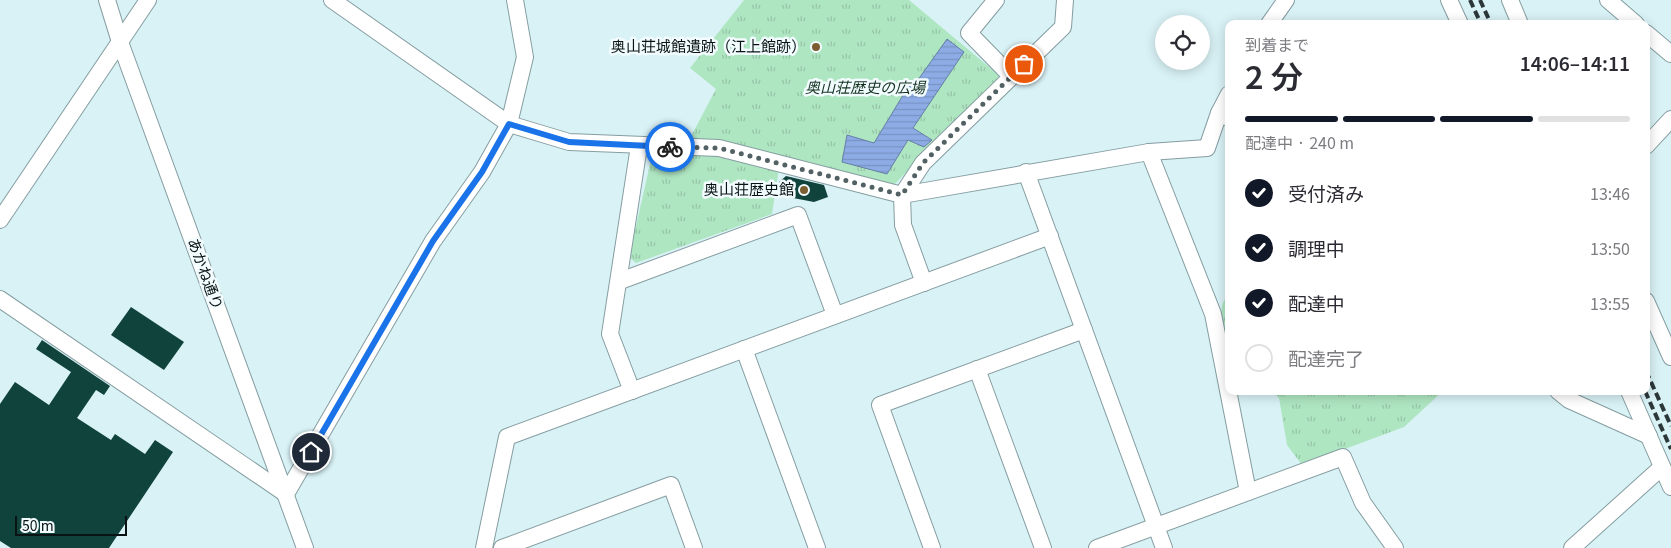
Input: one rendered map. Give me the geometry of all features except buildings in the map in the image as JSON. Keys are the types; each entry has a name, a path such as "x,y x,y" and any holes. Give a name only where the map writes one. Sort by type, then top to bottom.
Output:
{"street":[{"name":"あかね通り","path":"107,0 120,42 305,548"},
{"path":"0,220 148,0"},
{"path":"332,0 509,124 569,142 719,148 902,195 1149,152 1207,148 1224,115"},
{"path":"0,299 286,494 433,241 482,172 509,124 525,57 515,0"},
{"path":"996,0 969,33 1011,76"},
{"path":"924,283 903,225 902,195 923,163 1063,27 1064,0"},
{"path":"1272,20 1286,0"},
{"path":"1449,0 1458,20"},
{"path":"1510,0 1518,20"},
{"path":"1608,0 1631,20"},
{"path":"1650,36 1671,54"},
{"path":"1650,142 1671,119"},
{"path":"632,391 610,334 620,281 639,146"},
{"path":"1149,152 1213,314 1225,375"},
{"path":"1026,172 1164,548"},
{"path":"620,281 798,215 835,316"},
{"path":"484,548 507,437 1050,236"},
{"path":"1650,310 1671,358"},
{"path":"932,548 880,406 1084,330"},
{"path":"744,349 817,548"},
{"path":"977,369 1043,548"},
{"path":"1229,395 1248,492"},
{"path":"1563,395 1569,400 1649,436"},
{"path":"1632,395 1671,488"},
{"path":"1097,548 1343,457 1363,503 1395,548"},
{"path":"1572,548 1662,467"},
{"path":"502,548 671,486 694,548"},
{"path":"295,548 299,532"}],"green space":[{"name":"奥山荘歴史の広場","path":"744,0 909,0 1000,76 893,186 689,140 716,89 690,68"},
{"path":"653,151 724,154 779,168 772,214 636,263 629,257"},
{"path":"1225,299 1225,328 1221,309"},
{"path":"1276,395 1439,395 1404,427 1302,465 1287,445 1279,398"}],"water":[{"path":"947,39 964,52 913,128 932,140 924,147 908,140 887,174 842,162 847,135 874,143 908,87 915,84"}],"railway":[{"path":"1470,0 1479,20"},
{"path":"1480,0 1489,20"},
{"path":"1650,380 1671,426"},
{"path":"1647,395 1671,449"}],"way so far":[{"path":"670,147 719,148 902,195 923,163 1024,64"}],"place":[{"name":"奥山荘城館遺跡（江上館跡）","path":"816,47"},
{"name":"奥山荘歴史館","path":"804,190"}],"route":[{"path":"311,452 433,241 482,172 509,124 569,142 670,147"}]}
